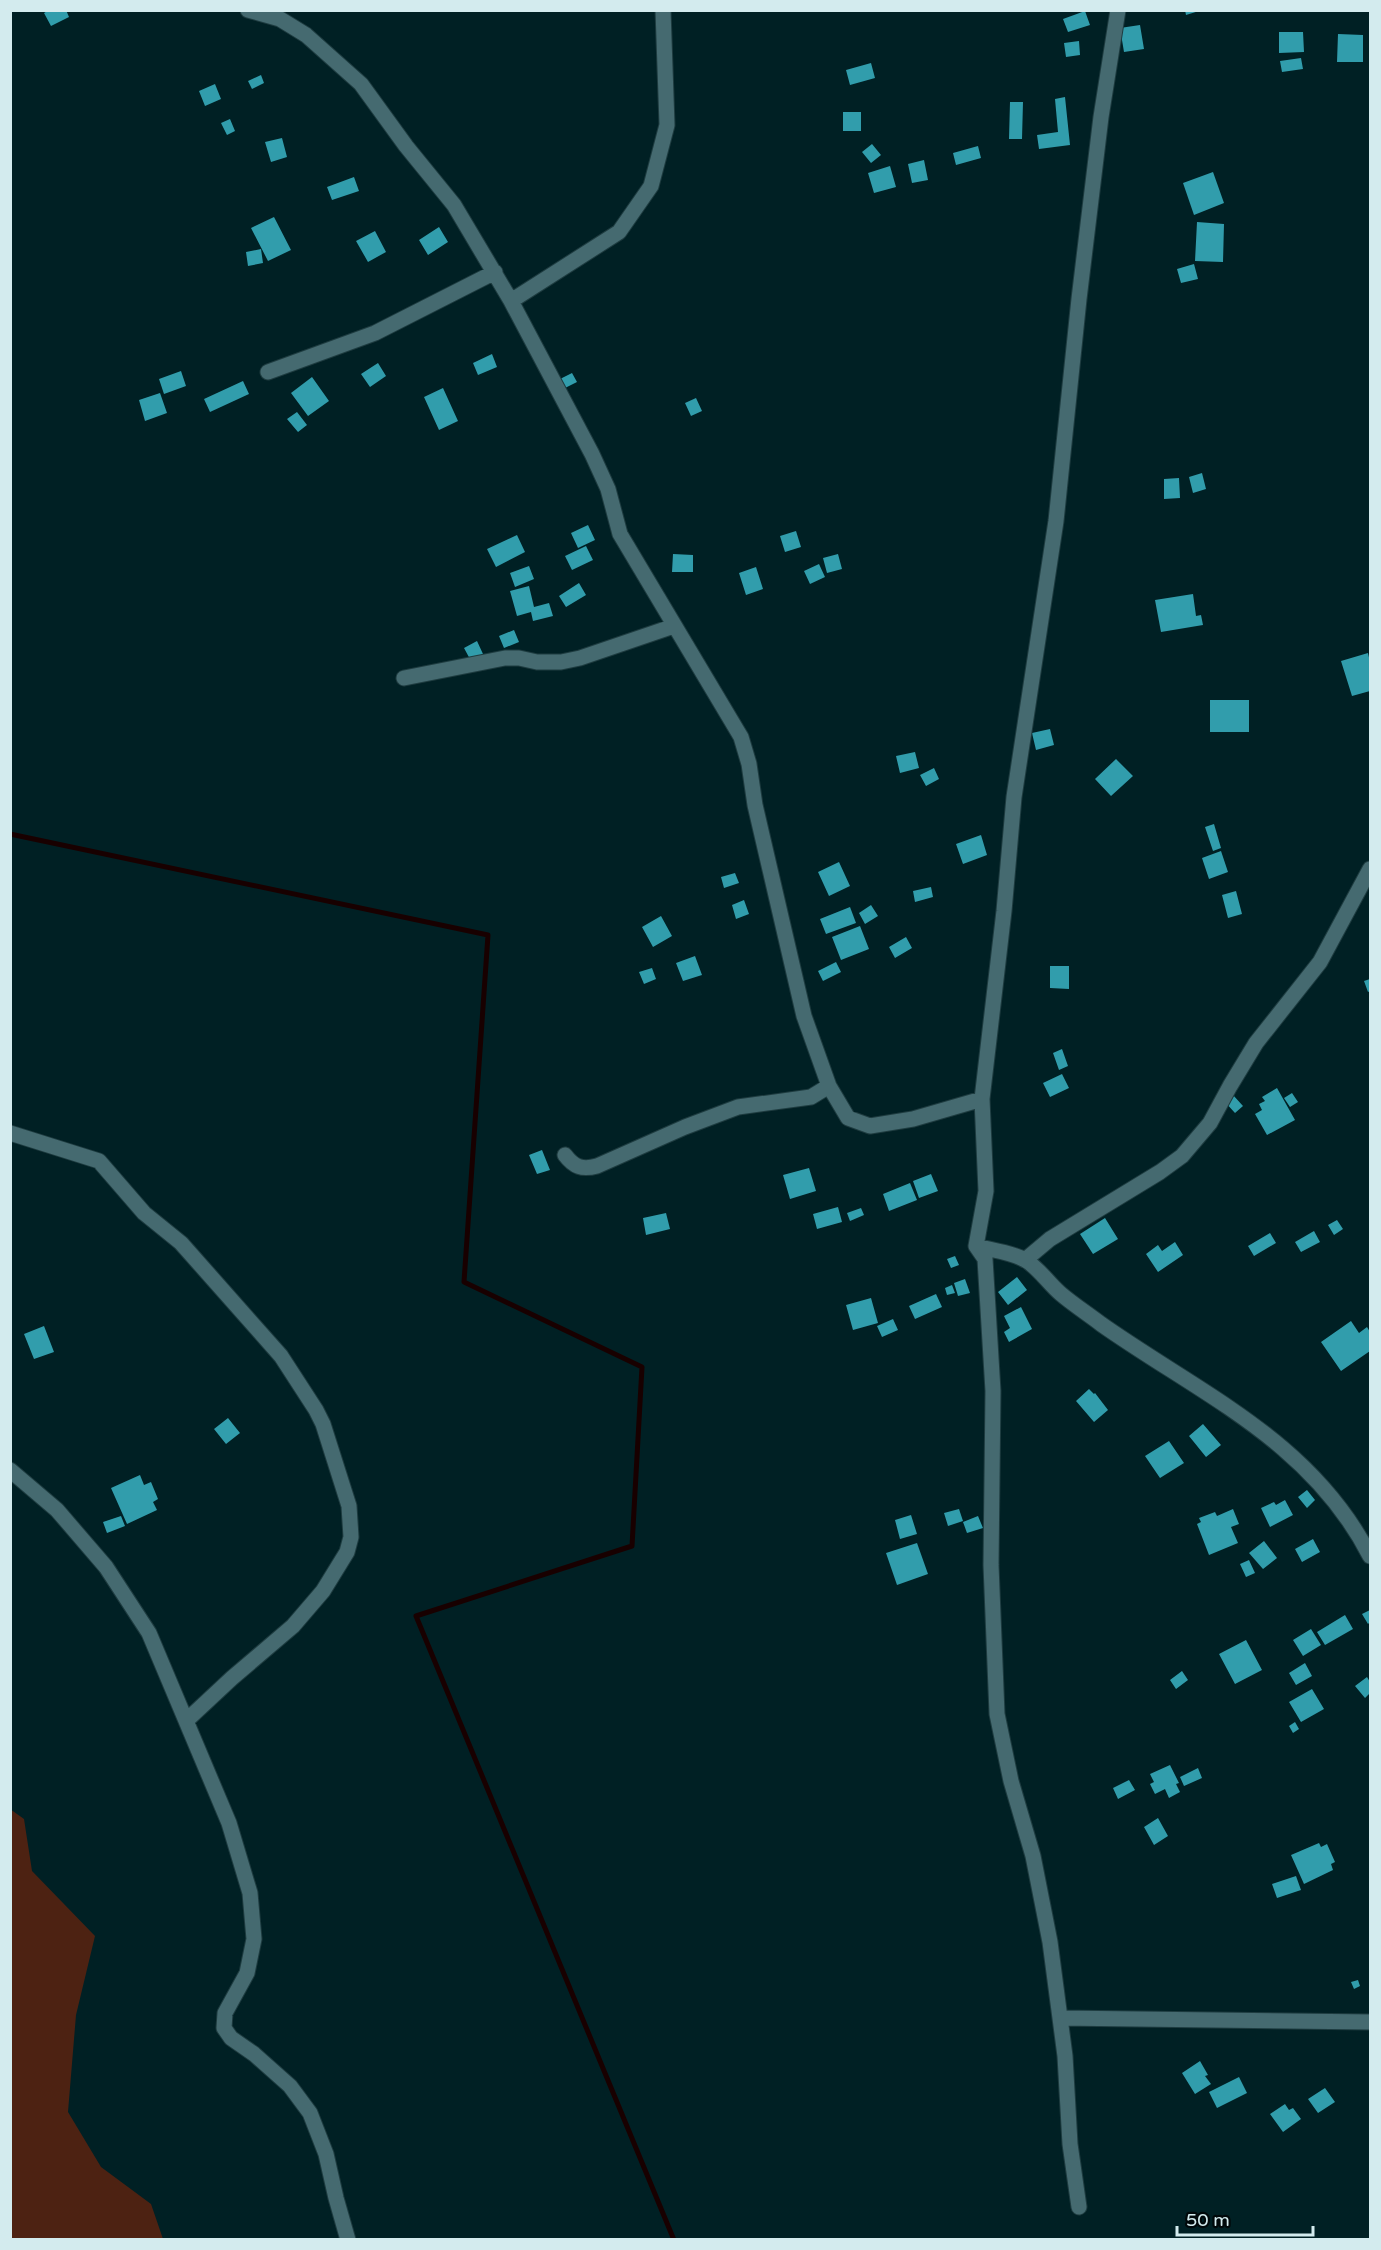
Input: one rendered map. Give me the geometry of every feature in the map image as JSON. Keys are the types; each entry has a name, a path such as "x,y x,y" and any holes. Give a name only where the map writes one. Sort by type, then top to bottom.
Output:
{"street":[{"path":"248,10 280,19 306,35 361,84 406,146 454,205 511,301 592,454 608,489 620,534 741,737 749,764 755,805 804,1016 829,1086 848,1118 870,1126 913,1119 982,1099"},
{"path":"511,301 620,232 651,186 667,125 663,10"},
{"path":"1079,2207 1070,2144 1065,2056 1050,1942 1033,1856 1011,1781 997,1714 992,1565 993,1391 985,1258 976,1246 986,1191 982,1099 1004,911 1014,797 1056,521 1080,287 1101,117 1118,10"},
{"path":"268,372 375,333 495,272"},
{"path":"404,678 505,658 561,662 580,658 674,626"},
{"path":"1025,1260 1050,1239 1160,1172 1182,1156 1210,1123 1256,1043 1320,962 1371,869"},
{"path":"565,1155 572,1164 585,1169 597,1166 685,1127 738,1107 811,1096 829,1086"},
{"path":"10,1133 99,1161 144,1212 181,1243 280,1356 316,1410 323,1424 349,1506 351,1537 348,1552 323,1591 293,1626 232,1677 187,1720"},
{"path":"976,1246 1025,1260 1062,1295 1102,1324 1232,1408 1305,1466 1336,1500 1371,1556"},
{"path":"10,1470 57,1510 106,1567 149,1633 229,1823 250,1893 254,1939 247,1973 225,2013 224,2028 231,2038 254,2054 290,2086 310,2113 326,2154 348,2240"},
{"path":"1060,2019 1371,2022"}],"shaded area":[{"path":"10,1809 24,1819 32,1871 95,1936 76,2015 68,2112 101,2167 151,2204 163,2239 11,2239"}],"building":[{"path":"49,10 66,10 69,17 51,26 44,13"},
{"path":"1185,10 1199,10 1199,11 1186,15"},
{"path":"1085,11 1090,25 1068,32 1063,19"},
{"path":"1140,25 1144,49 1124,52 1120,28"},
{"path":"1279,32 1303,32 1304,52 1279,53"},
{"path":"1338,34 1363,35 1363,62 1337,62"},
{"path":"1079,41 1080,55 1066,57 1064,43"},
{"path":"1301,58 1303,69 1282,72 1280,61"},
{"path":"871,63 875,78 850,85 846,70"},
{"path":"261,75 264,83 252,89 248,81"},
{"path":"215,84 221,99 205,106 199,91"},
{"path":"1065,97 1070,145 1039,149 1037,135 1058,132 1055,99"},
{"path":"1010,102 1023,102 1022,139 1009,139"},
{"path":"843,112 861,112 861,131 843,131"},
{"path":"230,119 235,131 227,135 221,123"},
{"path":"282,138 287,157 271,162 265,142"},
{"path":"872,144 881,155 871,163 862,152"},
{"path":"978,146 981,158 956,165 953,153"},
{"path":"924,160 928,180 912,183 908,164"},
{"path":"890,166 896,187 874,193 868,173"},
{"path":"1213,172 1224,203 1194,215 1183,183"},
{"path":"354,177 359,191 332,200 327,187"},
{"path":"274,217 291,250 268,261 251,228"},
{"path":"1197,222 1224,224 1223,262 1195,261"},
{"path":"439,227 448,242 428,255 419,240"},
{"path":"375,231 386,252 368,262 356,241"},
{"path":"261,249 263,263 248,266 246,252"},
{"path":"1194,264 1198,279 1181,283 1177,269"},
{"path":"492,354 497,367 478,375 473,363"},
{"path":"378,363 386,376 370,387 361,374"},
{"path":"181,371 186,386 164,394 159,379"},
{"path":"572,373 577,382 565,388 560,379"},
{"path":"312,377 329,401 308,416 291,393"},
{"path":"243,381 249,394 210,412 204,399"},
{"path":"443,388 458,421 439,430 424,397"},
{"path":"160,393 167,413 145,421 139,400"},
{"path":"696,398 702,411 691,416 685,403"},
{"path":"297,412 307,425 298,432 287,419"},
{"path":"1202,473 1206,489 1193,493 1189,477"},
{"path":"1179,478 1180,498 1164,499 1164,479"},
{"path":"588,525 595,540 578,548 571,533"},
{"path":"796,531 801,547 785,552 780,536"},
{"path":"517,535 525,552 496,567 487,549"},
{"path":"586,546 593,560 572,570 565,556"},
{"path":"673,554 693,555 693,572 672,572"},
{"path":"838,554 842,569 827,573 823,558"},
{"path":"819,564 825,577 810,584 804,571"},
{"path":"529,566 534,579 515,587 510,573"},
{"path":"756,567 763,589 746,595 739,573"},
{"path":"579,583 586,595 566,607 559,596"},
{"path":"529,586 534,607 549,603 553,616 533,621 531,612 517,616 510,591"},
{"path":"1193,594 1196,616 1201,615 1203,625 1161,632 1155,600"},
{"path":"514,630 519,642 504,648 499,636"},
{"path":"477,641 483,654 471,661 464,648"},
{"path":"1368,653 1370,691 1352,696 1341,661"},
{"path":"1210,700 1249,700 1249,732 1210,732"},
{"path":"1050,729 1054,745 1036,750 1032,733"},
{"path":"915,752 919,768 900,773 896,756"},
{"path":"1116,759 1133,776 1111,796 1095,779"},
{"path":"934,768 939,779 926,786 920,775"},
{"path":"1214,824 1221,848 1213,851 1205,827"},
{"path":"981,835 987,855 963,864 956,844"},
{"path":"1221,851 1228,872 1209,879 1202,858"},
{"path":"839,862 850,886 829,896 818,872"},
{"path":"735,873 739,883 724,888 721,877"},
{"path":"931,887 933,897 915,902 913,891"},
{"path":"1236,891 1242,914 1228,918 1222,895"},
{"path":"744,900 749,914 736,919 732,905"},
{"path":"871,905 878,916 865,924 859,913"},
{"path":"850,907 856,923 826,934 820,919"},
{"path":"661,916 672,936 653,947 642,927"},
{"path":"860,926 869,949 841,960 832,937"},
{"path":"906,937 912,948 895,958 889,947"},
{"path":"695,956 702,975 683,981 676,963"},
{"path":"836,962 841,972 823,981 818,971"},
{"path":"1050,966 1069,966 1069,989 1050,988"},
{"path":"652,968 656,979 644,984 639,972"},
{"path":"1370,979 1370,991 1368,992 1364,981"},
{"path":"1062,1049 1068,1066 1059,1070 1053,1053"},
{"path":"1062,1074 1069,1088 1050,1097 1043,1083"},
{"path":"1277,1088 1295,1120 1267,1135 1255,1114 1262,1110 1259,1104 1265,1101 1262,1097"},
{"path":"1292,1093 1298,1102 1290,1107 1284,1098"},
{"path":"1233,1095 1243,1106 1235,1113 1225,1102"},
{"path":"542,1150 550,1170 537,1174 529,1155"},
{"path":"809,1168 816,1191 790,1199 783,1175"},
{"path":"931,1174 938,1191 919,1198 913,1181"},
{"path":"910,1183 917,1200 889,1211 883,1194"},
{"path":"838,1207 842,1222 817,1229 813,1214"},
{"path":"861,1208 864,1215 850,1221 847,1213"},
{"path":"666,1213 670,1229 646,1235 643,1218"},
{"path":"1105,1218 1118,1239 1093,1254 1080,1234"},
{"path":"1337,1220 1343,1229 1334,1235 1328,1225"},
{"path":"1314,1231 1320,1242 1301,1252 1295,1242"},
{"path":"1270,1233 1276,1243 1254,1256 1248,1246"},
{"path":"1175,1242 1183,1255 1158,1272 1146,1254 1158,1245 1162,1251"},
{"path":"955,1256 959,1265 951,1268 947,1259"},
{"path":"1017,1277 1027,1290 1008,1305 998,1292"},
{"path":"965,1279 970,1293 958,1296 954,1283"},
{"path":"952,1285 955,1293 947,1295 945,1288"},
{"path":"936,1294 942,1307 915,1319 909,1306"},
{"path":"871,1298 878,1323 853,1330 846,1305"},
{"path":"1021,1307 1032,1329 1009,1342 1004,1332 1010,1328 1004,1316"},
{"path":"893,1319 898,1330 882,1337 877,1326"},
{"path":"1351,1321 1359,1333 1367,1327 1370,1332 1370,1351 1341,1371 1321,1342"},
{"path":"44,1326 54,1352 34,1359 24,1334"},
{"path":"1089,1389 1108,1410 1094,1422 1076,1401"},
{"path":"228,1418 240,1433 226,1444 214,1429"},
{"path":"1203,1424 1221,1445 1206,1457 1189,1436"},
{"path":"1169,1441 1184,1463 1160,1478 1145,1456"},
{"path":"140,1475 144,1485 151,1482 158,1499 153,1502 157,1510 127,1524 111,1488"},
{"path":"1307,1490 1315,1500 1307,1508 1298,1497"},
{"path":"1285,1500 1293,1515 1270,1527 1261,1508 1274,1502 1276,1505"},
{"path":"959,1509 963,1521 948,1526 944,1513"},
{"path":"1233,1509 1239,1524 1231,1527 1238,1543 1209,1555 1197,1524 1201,1522 1199,1518 1215,1512 1217,1516"},
{"path":"911,1515 917,1534 900,1539 895,1520"},
{"path":"121,1516 125,1526 107,1533 103,1522"},
{"path":"978,1516 983,1528 967,1533 963,1522"},
{"path":"1313,1539 1320,1552 1302,1562 1295,1549"},
{"path":"1264,1541 1277,1558 1263,1569 1249,1553"},
{"path":"917,1543 928,1574 897,1585 886,1553"},
{"path":"1249,1560 1255,1573 1246,1577 1240,1564"},
{"path":"1370,1610 1370,1622 1368,1624 1362,1614"},
{"path":"1345,1615 1353,1629 1325,1645 1317,1632"},
{"path":"1311,1629 1321,1645 1303,1656 1293,1640"},
{"path":"1246,1640 1262,1670 1235,1684 1219,1654"},
{"path":"1305,1663 1312,1676 1296,1685 1289,1673"},
{"path":"1182,1671 1188,1680 1176,1689 1170,1680"},
{"path":"1367,1677 1370,1682 1370,1693 1365,1698 1355,1686"},
{"path":"1312,1689 1324,1709 1301,1722 1289,1702"},
{"path":"1295,1722 1299,1729 1293,1733 1289,1726"},
{"path":"1170,1765 1179,1783 1176,1784 1180,1792 1169,1798 1165,1789 1155,1794 1150,1784 1154,1782 1150,1774"},
{"path":"1198,1768 1202,1778 1184,1786 1180,1777"},
{"path":"1129,1780 1135,1790 1118,1799 1113,1788"},
{"path":"1158,1818 1168,1836 1154,1845 1144,1827"},
{"path":"1319,1843 1321,1847 1327,1844 1335,1862 1331,1864 1333,1870 1304,1884 1291,1855"},
{"path":"1296,1876 1301,1890 1277,1898 1272,1884"},
{"path":"1358,1980 1360,1986 1354,1989 1351,1982"},
{"path":"1200,2061 1208,2075 1205,2076 1211,2084 1195,2094 1182,2073"},
{"path":"1239,2077 1247,2093 1217,2108 1209,2092"},
{"path":"1325,2088 1335,2102 1318,2113 1308,2099"},
{"path":"1285,2104 1289,2110 1293,2108 1301,2119 1283,2132 1270,2114"}],"waterway":[{"path":"10,834 488,935 464,1282 642,1367 632,1546 416,1616 674,2240"}]}
